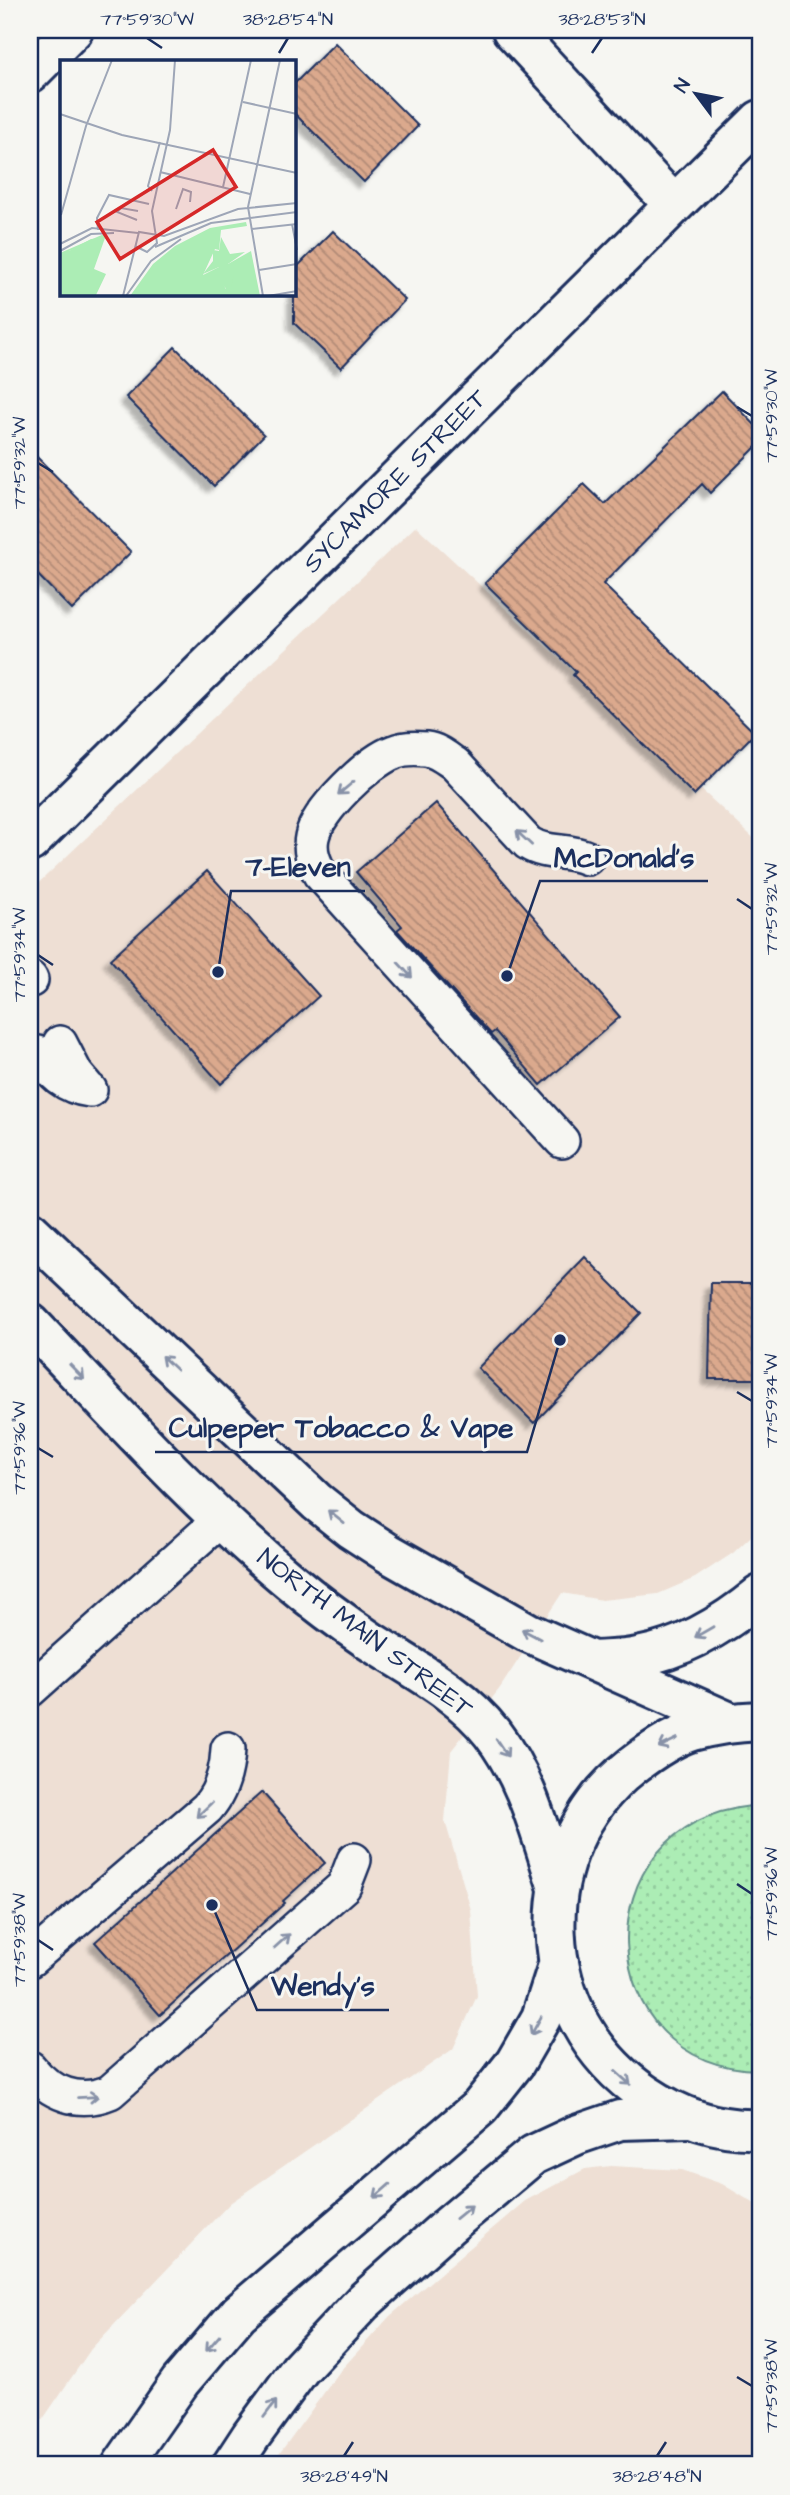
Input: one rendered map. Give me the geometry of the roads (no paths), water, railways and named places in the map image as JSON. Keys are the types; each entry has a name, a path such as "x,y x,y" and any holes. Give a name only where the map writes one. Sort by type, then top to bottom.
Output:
{"main road":[{"path":"30,73 74,30"},
{"path":"512,30 674,205"},
{"name":"SYCAMORE STREET","path":"30,842 760,120"},
{"name":"NORTH MAIN STREET","path":"30,1231 317,1502 351,1530 527,1632 594,1661 751,1715"},
{"name":"NORTH MAIN STREET","path":"34,1334 220,1520 290,1581 371,1642 422,1672 471,1709 497,1740 527,1792 558,1888"},
{"path":"594,1661 638,1657 682,1643 740,1611 760,1595"},
{"name":"NORTH MAIN STREET","path":"751,1715 690,1732 651,1751 618,1777 590,1809 569,1848 558,1888 554,1931 560,1974 574,2014 596,2050 626,2082 661,2105 690,2118 754,2133"},
{"path":"122,2465 180,2382 239,2313 480,2107 515,2063 541,2018 559,1962"},
{"path":"232,2465 300,2369 363,2302 533,2155 576,2135 620,2120 690,2118"}],"lane":[{"path":"562,1141 320,874 312,859 312,838 320,818 332,800 382,758 408,749 428,749 455,764 528,843 539,850 575,853 587,858"},
{"path":"30,1690 220,1520"},
{"path":"30,1960 207,1808 220,1792 228,1749"},
{"path":"30,2068 36,2076 68,2096 96,2098 110,2092 344,1886 355,1860"}],"place":[{"name":"7-Eleven","path":"218,972"},
{"name":"McDonald's","path":"507,976"},
{"name":"Culpeper Tobacco & Vape","path":"560,1340"},
{"name":"Wendy's","path":"212,1905"}]}
